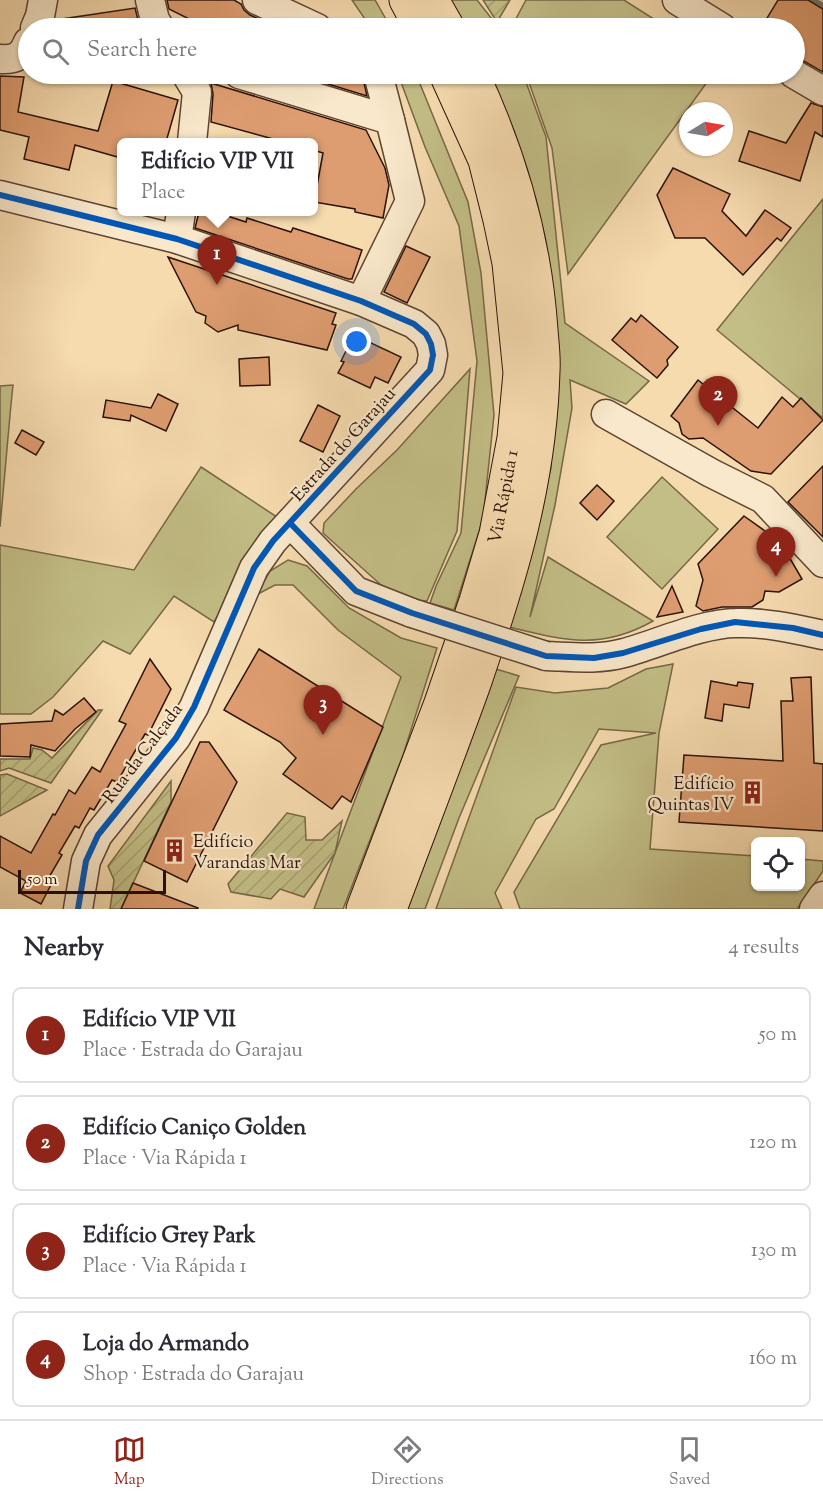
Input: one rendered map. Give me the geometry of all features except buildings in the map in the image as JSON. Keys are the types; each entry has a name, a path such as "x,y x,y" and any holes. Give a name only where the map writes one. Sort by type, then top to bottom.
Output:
{"highway":[{"path":"405,0 416,18"},
{"path":"432,0 442,18"},
{"name":"Via Rápida 1","path":"363,909 441,703 476,601 496,534 516,417 520,373 515,311 504,242 484,160 450,84"},
{"name":"Via Rápida 1","path":"390,909 500,609 521,536 539,435 544,369 539,304 532,258 523,214 504,149 476,84"}],"street":[{"path":"39,18 43,0"},
{"path":"150,0 154,18"},
{"path":"257,0 296,18"},
{"path":"676,0 706,18"},
{"path":"0,59 18,57"},
{"path":"805,80 823,91"},
{"path":"192,84 197,92 192,138"},
{"path":"272,84 390,120"},
{"path":"361,301 410,201 381,84"},
{"name":"Estrada do Garajau","path":"0,195 177,239 361,301 414,324 426,334 433,355 430,370 290,523 356,591 412,614 546,656 594,658 613,655 701,629 735,622 793,628 823,635"},
{"path":"177,239 180,216"},
{"path":"606,414 711,473 763,498 823,563"},
{"name":"Rua da Calçada","path":"78,909 86,861 98,835 176,738 194,707 254,568 290,523"},
{"path":"814,909 823,896"}],"shaded area":[{"path":"352,0 375,0 385,18 364,18"},
{"path":"442,0 477,0 491,18 452,18"},
{"path":"483,0 510,0 499,18 494,18"},
{"path":"526,0 624,0 652,18 516,18"},
{"path":"402,84 420,84 468,202 481,273 494,415 483,519 454,610 430,603 461,533 477,361 459,226 425,147"},
{"path":"484,84 527,84 546,137 565,323 649,381 626,404 570,380 572,408 555,505 530,617 548,557 653,621 634,630 598,640 564,639 509,627 551,468 553,362"},
{"path":"530,84 706,84 693,102 679,102 679,121 568,274 552,148"},
{"path":"823,199 823,418 717,330"},
{"path":"470,369 457,531 427,601 407,599 381,585 323,533 324,523 397,450"},
{"path":"13,385 11,404 0,527 0,386"},
{"path":"201,467 280,519 214,622 174,596 130,654 103,641 53,697 31,714 0,714 0,545 134,570"},
{"path":"662,477 718,529 662,589 607,537"},
{"path":"288,560 307,566 349,608 401,638 437,648 403,755 343,909 314,909 401,677 338,630 293,585 275,585 256,595 270,571"},
{"path":"673,664 659,733 650,849 751,856 751,891 805,891 805,859 823,861 823,871 797,909 520,909 514,892 601,745 656,733 599,729 554,809 536,819 495,893 502,909 436,909 516,687 555,693 608,688 646,669"},
{"path":"496,669 519,676 459,818 425,909 405,909"},
{"path":"98,710 102,710 51,783 9,768 0,771 0,759 30,759 33,748 42,750 52,758"},
{"path":"7,774 47,790 0,816 0,775"},
{"path":"171,781 171,802 121,909 110,909 114,880 108,866"},
{"path":"287,813 305,817 306,840 322,840 342,821 335,853 304,897 280,889 271,899 231,892 228,884"}],"waterway":[{"path":"812,0 823,6"}],"cycle path":[{"path":"0,195 177,239 361,301 414,324 426,334 433,355 430,370 273,541 254,568 194,707 176,738 98,835 86,861 78,909"},
{"path":"290,523 356,591 412,613 546,656 594,658 623,653 701,629 735,622 793,628 823,635"}],"place":[{"name":"Edifício VIP VII","path":"217,285"},
{"name":"Edifício Caniço Golden","path":"718,426"},
{"name":"Loja do Armando","path":"776,577"},
{"name":"Edifício Grey Park","path":"323,735"},
{"name":"Edifício Quintas IV","path":"752,793"},
{"name":"Edifício Varandas Mar","path":"175,851"}]}
